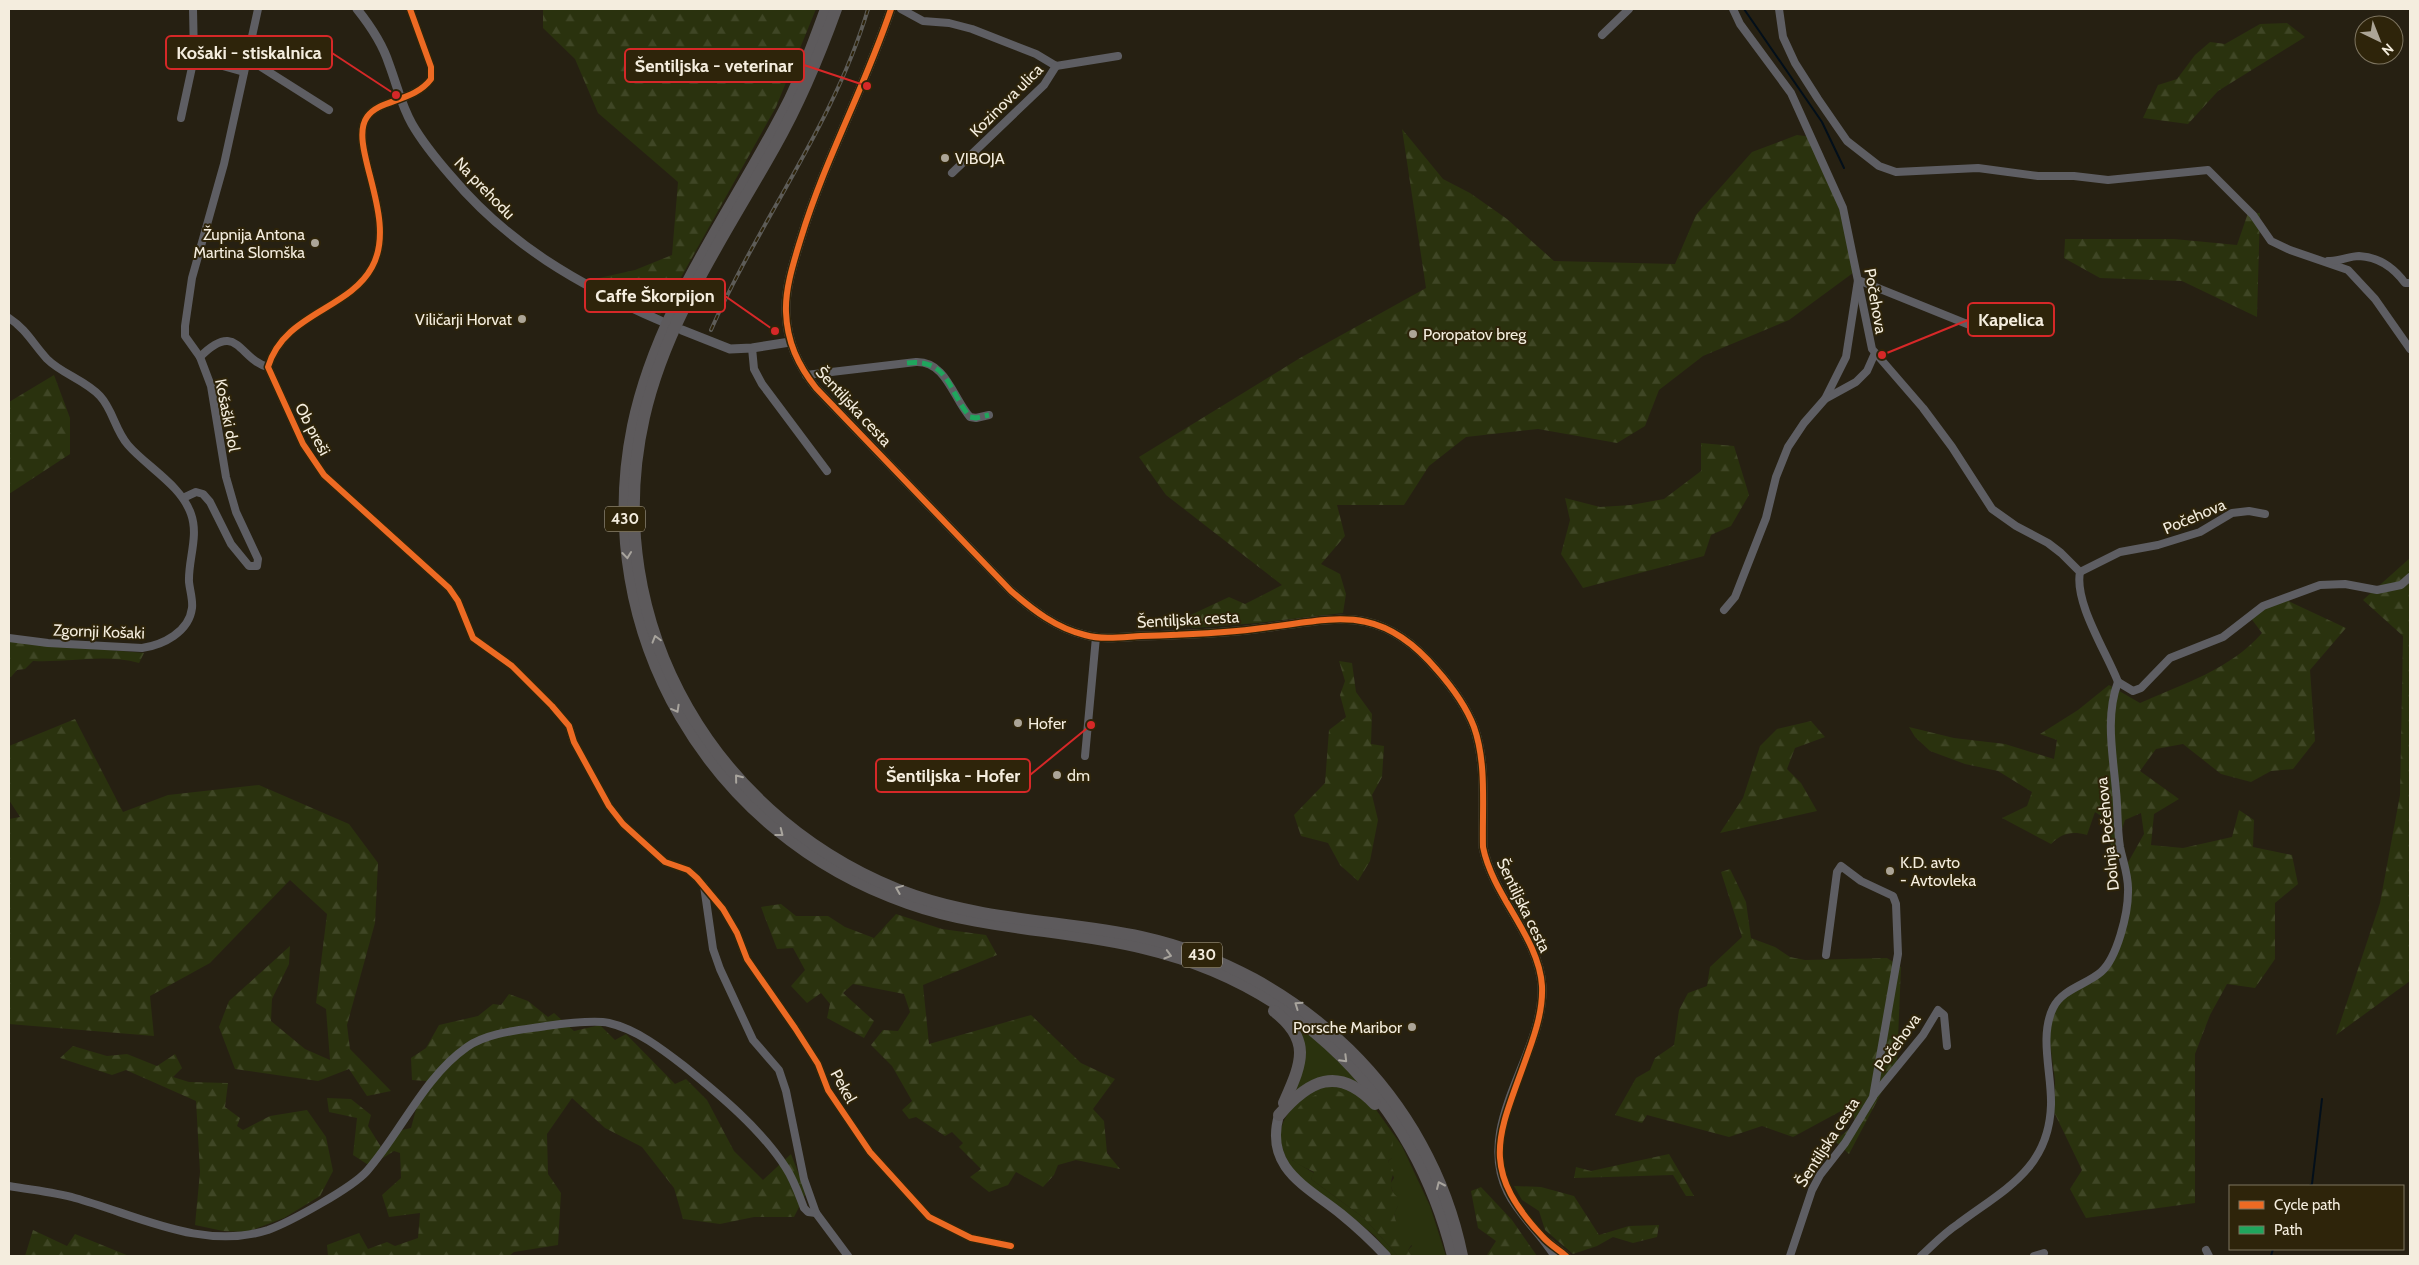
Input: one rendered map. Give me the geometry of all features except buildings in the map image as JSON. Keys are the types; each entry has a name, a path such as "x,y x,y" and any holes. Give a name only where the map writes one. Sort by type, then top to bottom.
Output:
{"highway":[{"name":"430","path":"826,9 810,53 790,98 676,304 646,377 633,426 627,465 625,537 630,578 649,650 667,692 706,756 736,794 802,850 837,872 876,891 953,916 1144,948 1183,959 1235,980 1298,1018 1322,1037 1371,1088 1412,1150 1435,1198 1453,1256"},
{"name":"430","path":"836,9 820,54 799,101 715,252 679,323 658,372 644,416 636,467 635,533 642,588 659,648 683,701 708,741 744,786 778,818 809,841 879,880 915,896 945,904 997,915 1107,930 1188,949 1248,975 1297,1005 1356,1056 1388,1093 1417,1136 1442,1188 1457,1231 1462,1256"},
{"path":"1235,980 1286,1021 1296,1037 1300,1048 1300,1064 1296,1080 1279,1115"},
{"path":"1279,1115 1293,1099 1307,1088 1326,1081 1342,1083 1365,1094 1412,1150"},
{"path":"1457,1231 1465,1242 1470,1256"}],"main road":[{"path":"1279,1115 1276,1142 1278,1152 1288,1170 1302,1186 1359,1229 1386,1256"}],"street":[{"path":"181,118 194,58 193,9"},
{"name":"Košaški dol","path":"183,498 196,492 203,494 210,502 241,559 248,566 254,568 257,566 258,559 236,512 226,477 211,386 200,357 186,336 192,278 224,164 258,9"},
{"name":"Na prehodu","path":"357,9 389,62 400,100 424,144 469,198 514,238 566,274 595,291 661,321"},
{"path":"200,357 212,345 228,342 242,348 256,361 268,368 271,357 289,334 312,314 354,288 372,269 381,241 381,223 362,142 362,127 372,112 400,100 426,85 432,74 410,9"},
{"name":"Šentiljska cesta","path":"892,9 876,53 826,169 796,253 786,310 790,342 806,375 1017,597 1041,616 1075,632 1096,637 1254,629 1332,618 1350,618 1379,626 1409,643 1431,663 1466,709 1474,728 1480,750 1483,847 1486,863 1493,882 1531,948 1540,972 1542,986 1537,1028 1506,1112 1499,1144 1500,1160 1507,1190 1518,1208 1544,1238 1555,1256"},
{"path":"901,9 923,21 949,23 972,29 1036,54 1056,66 1118,56"},
{"path":"1602,35 1629,9"},
{"name":"Počehova","path":"1733,9 1740,24 1791,93 1843,208 1869,342 1875,353 1929,416 1992,509 2016,526 2048,543 2080,572 2120,552 2158,545 2200,532 2232,513 2249,511 2265,514"},
{"path":"1779,9 1783,37 1795,63 1847,141 1879,166 1896,172 1978,168 2038,176 2074,176 2108,180 2208,170 2253,215 2271,241 2348,270 2359,280 2410,349"},
{"path":"194,58 244,72"},
{"path":"248,58 329,110"},
{"name":"Kozinova ulica","path":"952,173 1044,85 1056,66"},
{"path":"2318,260 2333,262 2359,256 2383,262 2395,270 2405,283 2410,283"},
{"path":"1724,610 1735,597 1766,518 1776,477 1788,447 1825,398 1846,357 1858,280 1972,326 1996,328"},
{"name":"Zgornji Košaki","path":"9,318 26,331 48,360 100,396 110,411 118,432 129,446 157,470 183,498 192,515 194,527 190,562 192,606 186,623 171,638 157,646 142,648 48,643 9,638"},
{"path":"682,330 730,349 752,348 790,342"},
{"path":"752,348 754,369 762,384 827,471"},
{"path":"1825,398 1856,382 1867,371 1875,353"},
{"path":"806,375 916,362 930,363 944,378 970,416 976,418 989,415"},
{"name":"Ob preši","path":"268,368 303,444 324,475 449,588 458,601 473,638 484,648 512,666 552,706 569,726 574,742 609,806 623,824 665,862 688,870 703,884"},
{"path":"2080,572 2078,578 2083,603 2118,682 2133,691 2141,688 2170,658 2222,636 2263,606 2320,585 2345,584 2377,590 2401,585 2410,577"},
{"path":"1085,756 1096,637"},
{"name":"Dolnja Počehova","path":"1921,1256 1947,1232 2017,1181 2034,1161 2046,1137 2051,1106 2046,1028 2054,1007 2062,996 2101,972 2114,954 2124,919 2128,892 2125,866 2120,848 2112,751 2112,706 2118,682"},
{"name":"Šentiljska cesta","path":"1790,1256 1812,1190 1873,1097 1898,954 1896,904 1893,896 1861,881 1841,866 1837,872 1826,955"},
{"path":"703,884 712,949 753,1040 779,1070 786,1091 804,1179 816,1213 848,1256"},
{"name":"Pekel","path":"703,884 723,908 737,933 746,959 818,1064 828,1090 870,1152 930,1217 971,1238 1011,1246"},
{"name":"Počehova","path":"1873,1097 1923,1035 1938,1010 1944,1015 1947,1046"},
{"path":"9,1186 74,1198 155,1225 190,1232 218,1236 265,1231 282,1224 349,1186 366,1172 431,1084 469,1046 487,1038 529,1029 561,1024 608,1023 636,1034 663,1050 698,1077 758,1133 787,1169 804,1208 808,1212 816,1213"},
{"name":"Šentiljska cesta","path":"1544,1238 1566,1256"},
{"path":"2034,1256 2044,1253"}],"green space":[{"path":"543,9 816,9 776,107 660,315 599,278 635,270 672,255 678,182 598,113 575,59 543,28"},
{"path":"2287,23 2305,37 2218,91 2188,124 2143,118 2158,85 2177,79 2195,55 2210,42 2225,44 2260,24"},
{"path":"1402,129 1443,179 1470,193 1507,219 1554,261 1675,264 1696,215 1752,152 1797,135 1812,137 1843,206 1857,270 1789,320 1703,356 1659,390 1645,426 1617,443 1538,429 1466,437 1429,466 1404,505 1337,505 1345,536 1321,564 1340,574 1346,594 1343,613 1193,628 1180,620 1229,597 1245,604 1282,585 1166,495 1139,457 1300,358 1426,288"},
{"path":"2248,213 2260,213 2257,317 2182,281 2100,278 2064,258 2065,239 2174,239 2237,245"},
{"path":"54,375 70,418 70,454 9,494 9,402"},
{"path":"1701,443 1734,446 1749,495 1731,526 1711,535 1704,556 1583,588 1561,554 1570,520 1565,498 1600,507 1631,505 1664,499 1701,471"},
{"path":"2410,558 2410,981 2336,1035 2380,903 2400,795 2403,636 2363,600"},
{"path":"2286,600 2346,628 2310,670 2315,741 2293,769 2271,771 2251,782 2221,774 2183,744 2156,749 2140,771 2179,799 2154,814 2151,845 2183,848 2232,837 2239,810 2254,820 2253,847 2292,855 2298,884 2275,903 2275,959 2255,988 2227,984 2210,1015 2195,1054 2195,1203 2086,1218 2070,1189 2082,1170 2054,1112 2055,1080 2048,1028 2055,1007 2063,997 2102,973 2125,919 2126,866 2144,834 2141,813 2125,820 2115,851 2106,837 2106,819 2095,812 2087,835 2068,834 2059,837 2051,844 2002,818 2027,806 2032,792 1998,771 1965,764 1930,751 1915,737 1909,727 1954,738 2005,744 2054,759 2057,740 2040,734 2078,710 2109,685 2140,703 2206,674 2250,646 2262,633 2250,617"},
{"path":"9,641 144,653 139,663 99,658 33,661 25,669 17,670 9,677"},
{"path":"1339,661 1352,663 1356,692 1372,714 1371,744 1384,746 1382,777 1372,795 1378,820 1370,861 1358,881 1340,865 1328,843 1301,836 1294,815 1325,783 1329,730 1346,717 1340,695 1345,681"},
{"path":"75,719 123,812 168,795 259,785 349,824 378,863 375,923 347,1025 350,1049 391,1091 367,1096 349,1069 318,1081 235,1069 219,1027 229,1001 290,946 289,964 272,999 271,1021 305,1049 330,1060 326,1009 316,1003 327,914 290,880 210,963 150,996 154,1036 9,1024 9,819 20,817 9,800 9,746"},
{"path":"1811,721 1825,737 1795,748 1787,769 1801,783 1817,811 1720,833 1743,798 1760,746 1777,729"},
{"path":"1730,869 1746,902 1751,938 1775,947 1790,957 1805,960 1887,958 1901,967 1897,1063 1849,1154 1835,1141 1855,1124 1852,1105 1793,1137 1762,1126 1729,1137 1647,1115 1642,1123 1615,1115 1636,1078 1650,1070 1655,1058 1674,1045 1679,1010 1688,993 1707,986 1710,967 1742,937 1721,872"},
{"path":"781,904 796,916 828,916 845,927 874,938 896,914 942,929 986,935 997,955 923,985 929,1044 1031,1015 1081,1063 1115,1079 1093,1109 1104,1121 1107,1153 1120,1169 1076,1160 1058,1165 1054,1175 1043,1187 1016,1172 1008,1185 989,1192 970,1177 981,1169 959,1147 963,1143 952,1132 945,1136 916,1117 909,1119 902,1110 912,1101 892,1066 871,1045 883,1030 898,1031 910,1012 904,994 853,984 843,993 874,1021 864,1038 827,1018 830,1004 821,993 807,1003 791,986 805,970 793,948 777,949 761,907"},
{"path":"509,994 528,1001 548,1017 554,1013 574,1031 600,1025 615,1040 626,1034 675,1084 686,1079 707,1100 734,1151 763,1180 791,1154 806,1193 794,1217 754,1217 720,1224 683,1219 674,1188 642,1147 605,1128 572,1098 547,1134 548,1174 561,1193 558,1245 514,1252 509,1256 328,1256 327,1245 359,1233 368,1249 387,1242 395,1246 418,1238 420,1213 389,1217 382,1195 401,1178 400,1153 394,1151 370,1166 353,1155 357,1118 329,1112 327,1098 351,1099 371,1115 368,1126 381,1147 402,1130 411,1128 419,1098 427,1089 426,1081 412,1080 411,1058 426,1048 439,1025 478,1016 493,1004 501,1005"},
{"path":"1292,1020 1332,1053 1366,1089 1343,1080 1291,1097 1300,1075"},
{"path":"73,1046 107,1056 127,1054 157,1066 175,1054 182,1068 173,1077 189,1082 228,1083 225,1107 240,1118 237,1126 243,1130 270,1116 307,1110 326,1137 333,1171 320,1196 284,1218 247,1232 223,1231 195,1225 200,1172 196,1101 126,1070 112,1075 60,1058"},
{"path":"1341,1085 1372,1104 1402,1146 1430,1206 1446,1256 1412,1256 1408,1250 1412,1246 1397,1228 1394,1213 1398,1206 1390,1184 1394,1178 1388,1161 1392,1158 1392,1150 1375,1118 1292,1160 1314,1173 1311,1179 1364,1218 1398,1256 1392,1256 1375,1236 1299,1177 1291,1167 1282,1146 1281,1136 1286,1117 1292,1108 1316,1088"},
{"path":"1338,1091 1362,1102 1370,1109 1368,1115 1375,1118 1393,1139 1392,1158 1388,1161 1394,1172 1391,1183 1392,1190 1399,1198 1394,1214 1400,1230 1414,1241 1408,1250 1412,1256 1398,1256 1364,1218 1311,1179 1314,1172 1291,1158 1286,1142 1289,1126 1296,1110 1311,1097"},
{"path":"1669,1154 1694,1196 1686,1196 1673,1175 1574,1178 1576,1167 1591,1171"},
{"path":"1514,1186 1541,1187 1574,1196 1599,1235 1629,1226 1659,1225 1657,1237 1633,1243 1613,1237 1597,1246 1573,1254 1545,1230 1539,1211 1522,1200"},
{"path":"1481,1187 1512,1220 1537,1256 1487,1255 1496,1241 1478,1228 1471,1191"},
{"path":"33,1230 67,1246 75,1234 129,1256 25,1256"}],"waterway":[{"path":"1744,9 1822,122 1844,168"},
{"path":"2310,1185 2322,1099"},
{"path":"2271,1256 2273,1250"}],"railway":[{"path":"711,330 751,250 795,172 836,92 868,9"}],"marked path":[{"path":"907,363 921,363 940,371 970,417 976,418 989,415"}],"cycle path":[{"path":"410,9 431,67 431,79 416,92 372,111 367,117 363,129 363,145 377,205 380,227 379,248 372,267 362,281 348,293 302,323 288,335 276,349 268,367 303,444 324,475 449,588 458,601 473,638 512,666 569,726 574,742 609,806 623,824 665,862 688,870 723,909 737,933 747,959 818,1064 828,1090 870,1152 929,1217 971,1238 1011,1246"},
{"path":"891,9 811,209 788,284 786,303 787,323 791,343 799,362 816,388 1011,591 1036,611 1064,628 1092,637 1113,638 1241,631 1308,622 1353,620 1374,624 1395,633 1415,648 1443,676 1463,704 1471,719 1478,741 1483,786 1483,847 1488,865 1533,951 1539,968 1542,986 1540,1012 1536,1028 1503,1128 1500,1148 1501,1169 1508,1190 1522,1212 1545,1240 1566,1256"}],"place":[{"name":"Šentiljska - veterinar","path":"867,86"},
{"name":"Košaki - stiskalnica","path":"396,95"},
{"name":"VIBOJA","path":"945,158"},
{"name":"Župnija Antona Martina Slomška","path":"315,243"},
{"name":"Viličarji Horvat","path":"522,319"},
{"name":"Caffe Škorpijon","path":"775,331"},
{"name":"Poropatov breg","path":"1413,334"},
{"name":"Kapelica","path":"1882,355"},
{"name":"Hofer","path":"1018,723"},
{"name":"Šentiljska - Hofer","path":"1091,725"},
{"name":"dm","path":"1057,775"},
{"name":"K.D. avto - Avtovleka","path":"1890,871"},
{"name":"Porsche Maribor","path":"1412,1027"}]}
